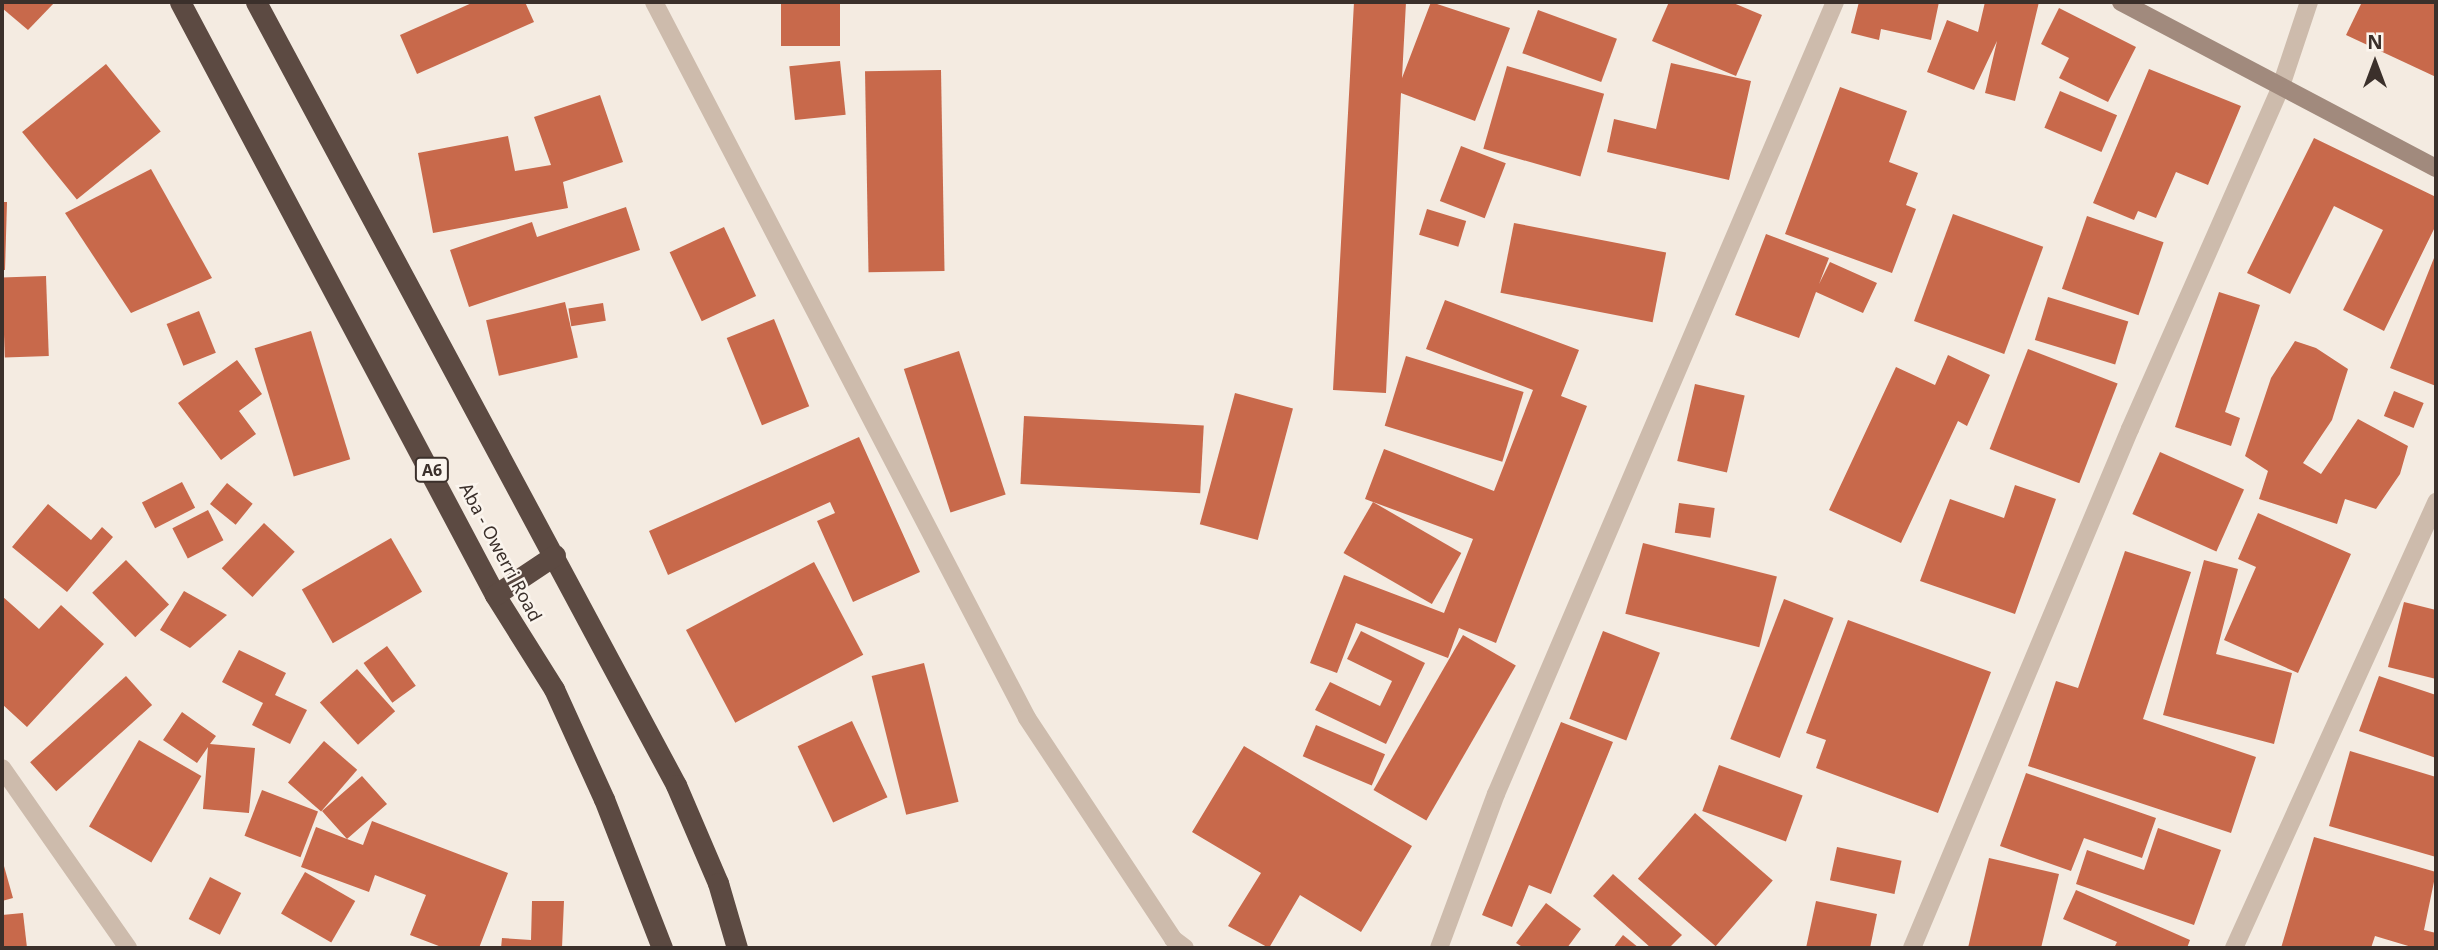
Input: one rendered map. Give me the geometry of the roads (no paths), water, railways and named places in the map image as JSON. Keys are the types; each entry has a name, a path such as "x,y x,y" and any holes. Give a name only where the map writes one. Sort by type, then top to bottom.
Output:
{"highway":[{"name":"Aba - Owerri Road","path":"180,2 396,401 495,595 554,689 609,811 663,948"},
{"path":"257,2 676,785 718,883 737,948"},
{"path":"495,595 555,555"}],"street":[{"path":"654,2 1027,718 1173,939 1185,948"},
{"path":"1439,948 1496,794 1835,2"},
{"path":"2121,2 2436,168"},
{"path":"1912,948 2130,429 2281,86 2309,2"},
{"path":"2234,948 2436,502"},
{"path":"2,768 128,948"}]}
